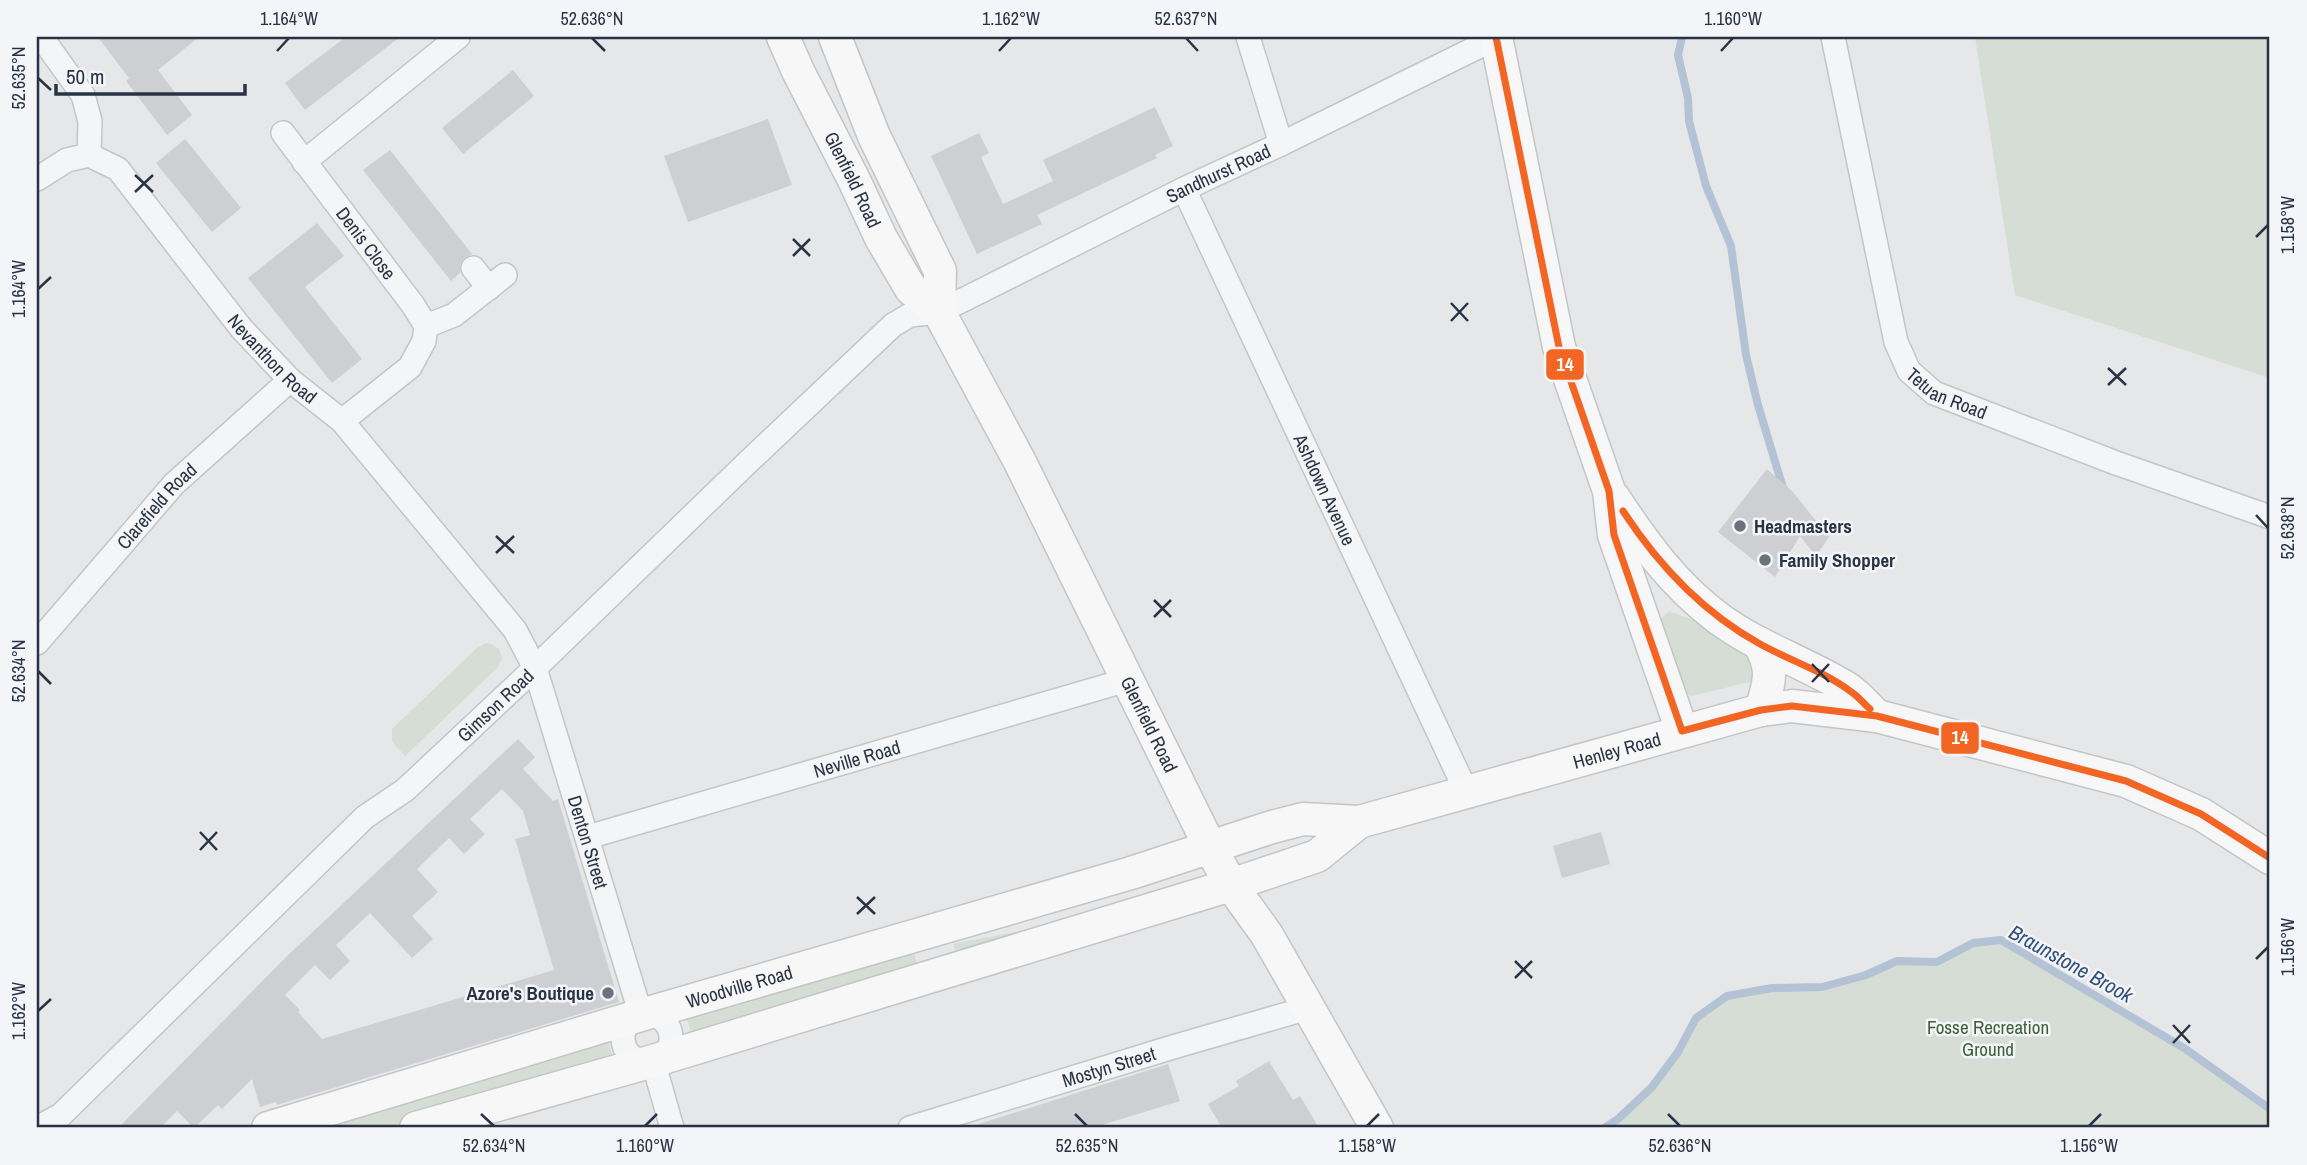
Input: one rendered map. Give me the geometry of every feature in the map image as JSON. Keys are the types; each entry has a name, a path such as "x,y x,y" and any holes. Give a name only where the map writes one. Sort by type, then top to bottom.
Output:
{"street":[{"path":"37,179 67,160 89,155 90,121 83,95 47,45 45,37"},
{"name":"Glenfield Road","path":"783,37 797,71 881,238 911,289 939,312 1020,462 1231,886 1267,934 1377,1128"},
{"name":"Glenfield Road","path":"835,37 874,136 940,271 939,312"},
{"path":"1248,37 1281,144"},
{"path":"1497,37 1559,347 1609,491 1615,535 1639,610 1682,731"},
{"name":"Sandhurst Road","path":"939,312 1497,37"},
{"name":"Tetuan Road","path":"1833,37 1896,342 1909,371 1934,393 2116,463 2270,517"},
{"path":"304,162 445,41"},
{"name":"Denis Close","path":"283,133 413,304 426,326"},
{"name":"Nevanthon Road","path":"89,155 118,169 241,328 290,380 342,421 515,630 535,668"},
{"name":"Ashdown Avenue","path":"1184,189 1466,791"},
{"path":"342,421 410,366 424,341 426,326 454,315 497,281 473,268"},
{"name":"Gimson Road","path":"37,1128 61,1122 365,817 405,790 893,325 910,315 939,312"},
{"name":"Clarefield Road","path":"37,643 174,484 290,380"},
{"path":"1609,491 1639,537 1682,588 1719,619 1759,643 1848,688 1877,716"},
{"path":"1639,610 1682,588"},
{"path":"1759,643 1769,661 1771,674 1760,710"},
{"name":"Denton Street","path":"535,668 641,1014"},
{"name":"Neville Road","path":"588,837 1127,680"},
{"name":"Henley Road","path":"1210,847 1303,819 1359,822 1760,710 1792,706 1877,716 2126,781 2201,814 2270,858"},
{"name":"Henley Road","path":"1231,886 1317,856 1359,822"},
{"name":"Woodville Road","path":"268,1128 641,1014 1142,870 1210,847"},
{"path":"416,1128 653,1061 1231,886"},
{"path":"927,932 937,975"},
{"name":"Mostyn Street","path":"910,1128 1173,1046 1308,1008"},
{"path":"641,1014 656,1015 668,1025 670,1032 670,1046 653,1061 637,1059 626,1047 624,1039 628,1024 641,1014"},
{"path":"653,1061 672,1128"}],"green space":[{"path":"1975,37 2270,37 2270,378 2015,295"},
{"path":"1669,611 1704,624 1754,657 1758,680 1691,696 1682,691 1660,627 1661,619"},
{"path":"486,643 499,649 502,658 498,667 405,756 392,741 392,729 477,648"},
{"path":"1141,896 959,960 953,944 1020,931"},
{"name":"Fosse Recreation Ground","path":"2001,940 2184,1048 2264,1103 2270,1109 2270,1128 1604,1128 1618,1119 1652,1087 1678,1052 1696,1018 1727,996 1772,988 1822,987 1866,975 1897,961 1937,962 1973,943"},
{"path":"913,950 919,970 693,1039 687,1019"},
{"path":"608,1040 614,1062 392,1128 315,1128"}],"building":[{"path":"98,37 199,37 158,70 192,115 167,135 126,81 129,78"},
{"path":"346,37 400,37 305,110 285,83"},
{"path":"513,70 534,96 463,154 442,128"},
{"path":"1155,107 1173,146 1155,155 1157,158 1037,215 1042,224 977,254 931,156 979,133 989,153 981,157 1003,204 1053,181 1043,160"},
{"path":"768,119 792,185 688,222 664,156"},
{"path":"185,139 241,208 212,232 156,163"},
{"path":"390,150 472,254 464,258 460,264 460,273 451,281 363,170"},
{"path":"317,223 344,256 305,287 362,359 332,383 248,278"},
{"path":"1767,469 1792,491 1829,537 1816,556 1800,536 1775,577 1718,532"},
{"path":"518,739 535,757 523,769 553,801 558,799 619,1002 277,1105 276,1102 260,1107 252,1079 222,1109 218,1105 194,1128 177,1111 160,1128 118,1128 284,959","holes":["502,789 523,811 530,835 515,839 554,970 322,1039 285,995 315,965 330,980 350,961 336,945 370,913 412,958 433,939 412,916 438,892 417,869 449,838 464,854 485,834 470,819"]},
{"path":"1601,832 1610,864 1562,878 1553,846"},
{"path":"1269,1061 1293,1100 1300,1096 1319,1128 1222,1128 1208,1104 1239,1086 1236,1081"},
{"path":"1168,1064 1180,1101 1092,1128 979,1128 979,1124"}],"waterway":[{"path":"1682,37 1678,55 1688,98 1689,121 1706,186 1731,246 1746,355 1783,488"},
{"name":"Braunstone Brook","path":"1604,1128 1618,1119 1652,1087 1678,1052 1696,1018 1727,996 1772,988 1822,987 1866,975 1897,961 1937,962 1973,943 2001,940 2184,1048 2270,1109"}],"transit line":[{"name":"14","path":"1496,37 1559,347 1609,491 1614,535 1682,731 1761,710 1792,706 1877,716 2126,781 2201,814 2270,858"},
{"name":"14","path":"1623,511 1667,569 1719,617 1760,644 1840,684 1870,709"}],"place":[{"name":"Headmasters","path":"1740,526"},
{"name":"Family Shopper","path":"1765,560"},
{"name":"Azore's Boutique","path":"608,993"}]}
